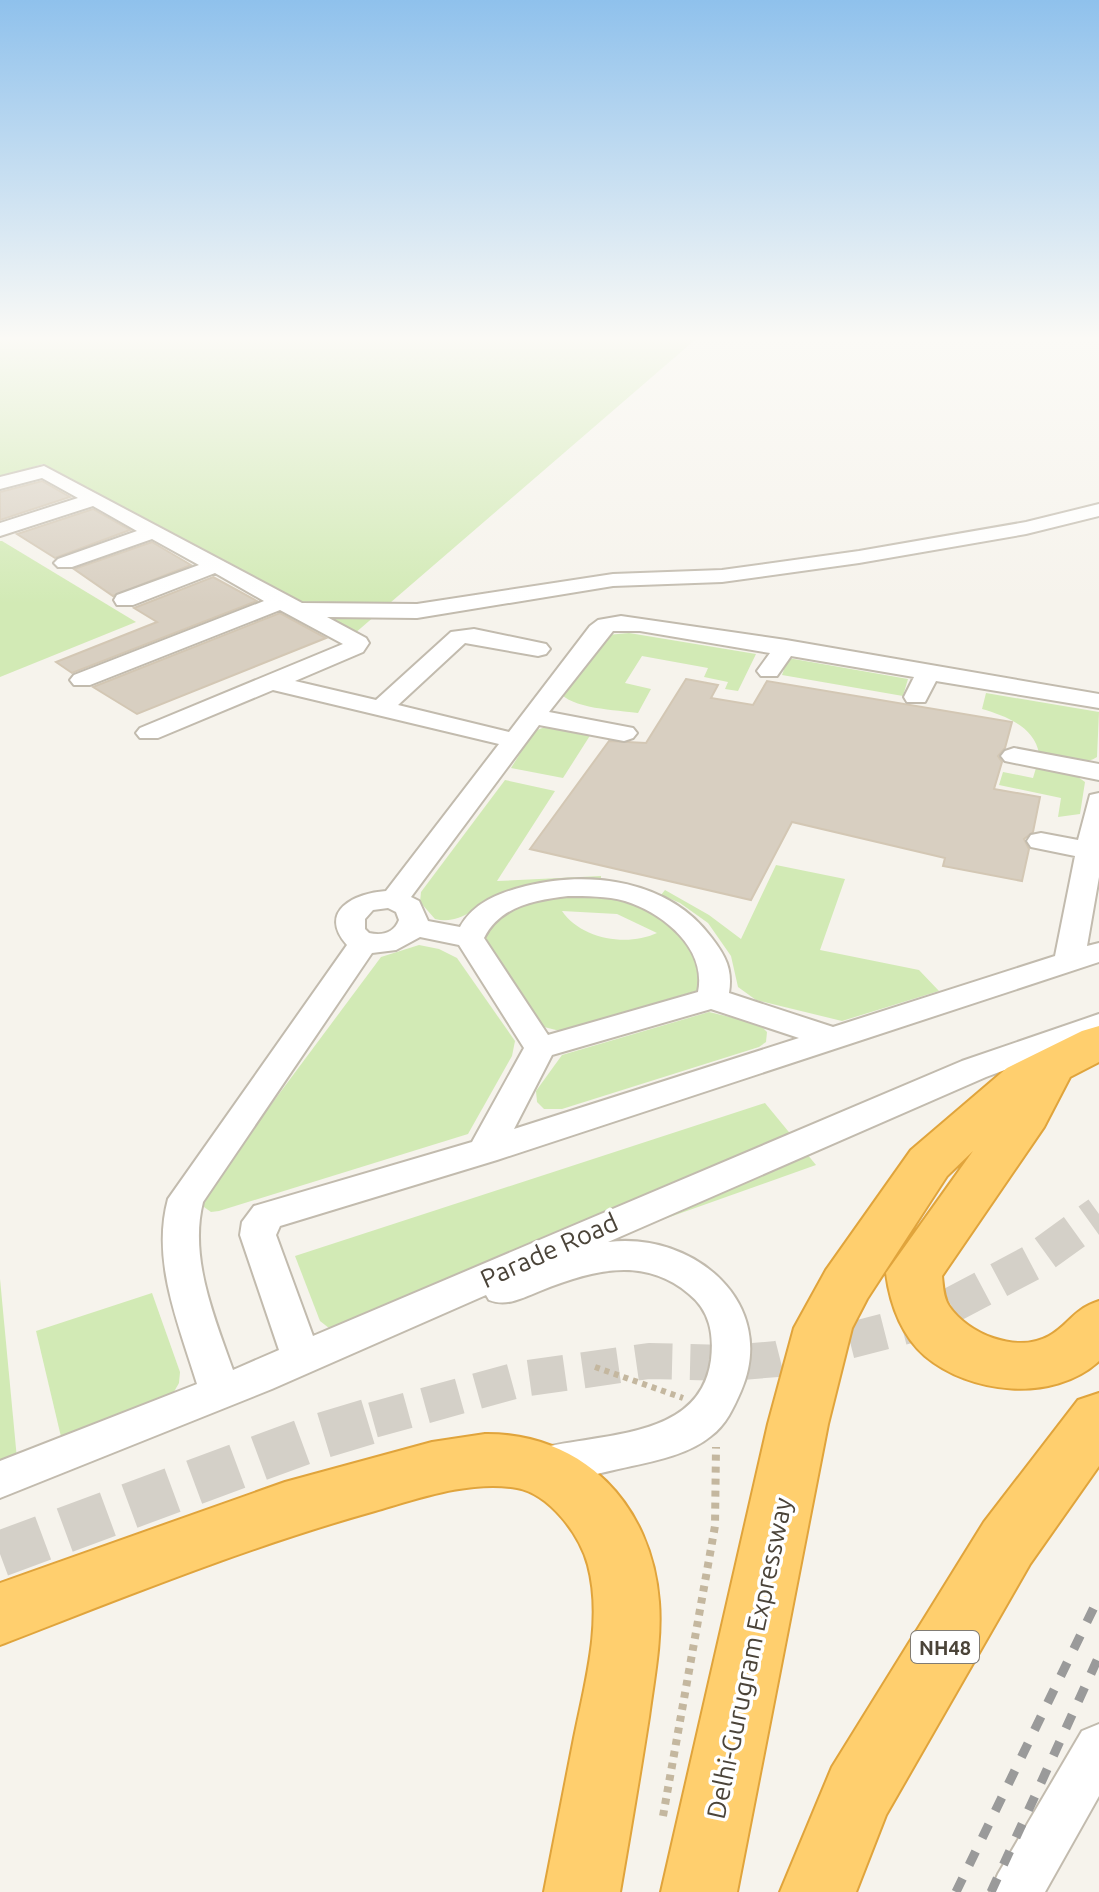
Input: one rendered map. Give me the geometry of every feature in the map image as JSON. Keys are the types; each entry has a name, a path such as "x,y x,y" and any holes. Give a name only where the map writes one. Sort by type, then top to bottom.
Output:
{"highway":[{"name":"Delhi-Gurugram Expressway","path":"699,1892 798,1424 823,1328 846,1285 929,1163 1002,1097 1052,1065 1099,1042"},
{"path":"1052,1065 1026,1115 914,1273 913,1291 920,1311 943,1340 967,1354 993,1363 1037,1364 1064,1356 1099,1324"},
{"name":"NH48","path":"818,1892 858,1793 874,1766 1007,1543 1099,1418"},
{"path":"0,1614 204,1536 363,1487 460,1464 516,1462 537,1467 559,1478 595,1509 618,1559 625,1588 626,1621 621,1674 582,1892"}],"street":[{"path":"0,483 41,472 356,641 358,645 149,733"},
{"path":"0,530 93,500"},
{"path":"82,680 287,606 417,611 613,580 722,576 1015,530 1099,510"},
{"path":"65,563 153,532"},
{"path":"125,600 215,566"},
{"path":"394,900 536,708 606,625 640,624 1099,701"},
{"path":"380,709 459,637 474,636 538,649"},
{"path":"769,671 786,647"},
{"path":"916,697 929,671"},
{"path":"973,706 981,681"},
{"path":"271,682 512,740"},
{"path":"536,708 628,726"},
{"path":"1014,756 1099,772"},
{"path":"301,1357 258,1235 260,1222 267,1216 485,1151 1084,957 1090,851 1099,801"},
{"path":"1041,841 1090,851"},
{"path":"469,938 479,919 500,905 536,891 577,886 618,890 655,903 686,924 707,951 716,974 712,998"},
{"path":"394,900 409,907 413,927 392,942 364,942 350,931 350,917 363,904 394,900"},
{"path":"413,927 469,938 540,1048"},
{"path":"220,1392 188,1291 179,1213 364,942"},
{"path":"485,1151 540,1048 712,998 833,1038"},
{"name":"Parade Road","path":"0,1480 220,1392 974,1069 1099,1024"},
{"path":"340,1341 454,1308 599,1258 628,1255 650,1258 676,1267 702,1283 718,1299 728,1321 730,1365 725,1386 705,1416 696,1426 678,1434 537,1467"},
{"path":"1016,1892 1099,1748"}],"path":[{"path":"595,1367 677,1393 705,1416 716,1440 715,1526 660,1831"}],"green space":[{"path":"0,427 594,427 354,634 43,464 0,477"},
{"path":"2,541 136,622 0,677"},
{"path":"629,633 756,654 738,691 725,689 728,682 704,677 708,668 642,656 625,683 651,689 638,713 583,705 564,697 559,691 607,635"},
{"path":"788,658 908,679 903,696 782,675"},
{"path":"986,693 1099,712 1097,757 1077,762 1039,754 1026,730 1010,719 982,709"},
{"path":"548,726 591,734 563,778 511,768 534,731"},
{"path":"1036,768 1078,777 1085,782 1080,814 1058,817 1061,798 999,785 1003,772 1033,778"},
{"path":"505,780 555,791 497,881 601,876 601,881 522,887 497,896 460,917 435,919 420,902 421,892"},
{"path":"776,865 845,879 820,950 919,970 939,991 842,1021 756,1000 738,987 731,956 708,923 680,903 661,895 665,890 709,915 741,939"},
{"path":"565,895 620,899 658,914 673,926 702,961 699,990 560,1031 544,1027 482,940 497,921 517,908","holes":["562,911 617,914 657,933 632,939 605,938 581,928"]},
{"path":"419,945 439,949 457,958 515,1041 512,1056 468,1134 219,1211 211,1212 204,1207 203,1196 381,957"},
{"path":"709,1012 759,1024 767,1032 766,1042 759,1047 562,1109 544,1109 537,1102 536,1091 562,1055"},
{"path":"765,1103 816,1165 352,1330 334,1332 320,1321 295,1256"},
{"path":"0,1279 17,1459 0,1464"},
{"path":"152,1293 180,1372 179,1383 171,1397 62,1441 36,1331"}],"building":[{"path":"42,481 70,497 0,520 0,492"},
{"path":"93,509 130,530 55,558 17,534"},
{"path":"152,542 191,565 113,596 74,569"},
{"path":"213,577 257,601 72,673 56,662 157,622 134,608"},
{"path":"280,613 326,638 137,714 93,687"},
{"path":"686,679 718,685 711,698 753,705 767,681 1012,722 1005,748 998,756 1002,762 994,789 1040,797 1033,832 1024,839 1029,849 1022,881 943,866 945,858 792,822 751,900 530,849 609,741 646,743"}],"tunnel":[{"path":"378,1419 521,1379 649,1361 730,1363 777,1359 918,1323 1031,1263 1099,1214"},
{"path":"0,1554 311,1439 378,1419"},
{"path":"373,1420 378,1419"}],"railway":[{"path":"956,1892 1099,1597"},
{"path":"991,1892 1099,1656"}]}
